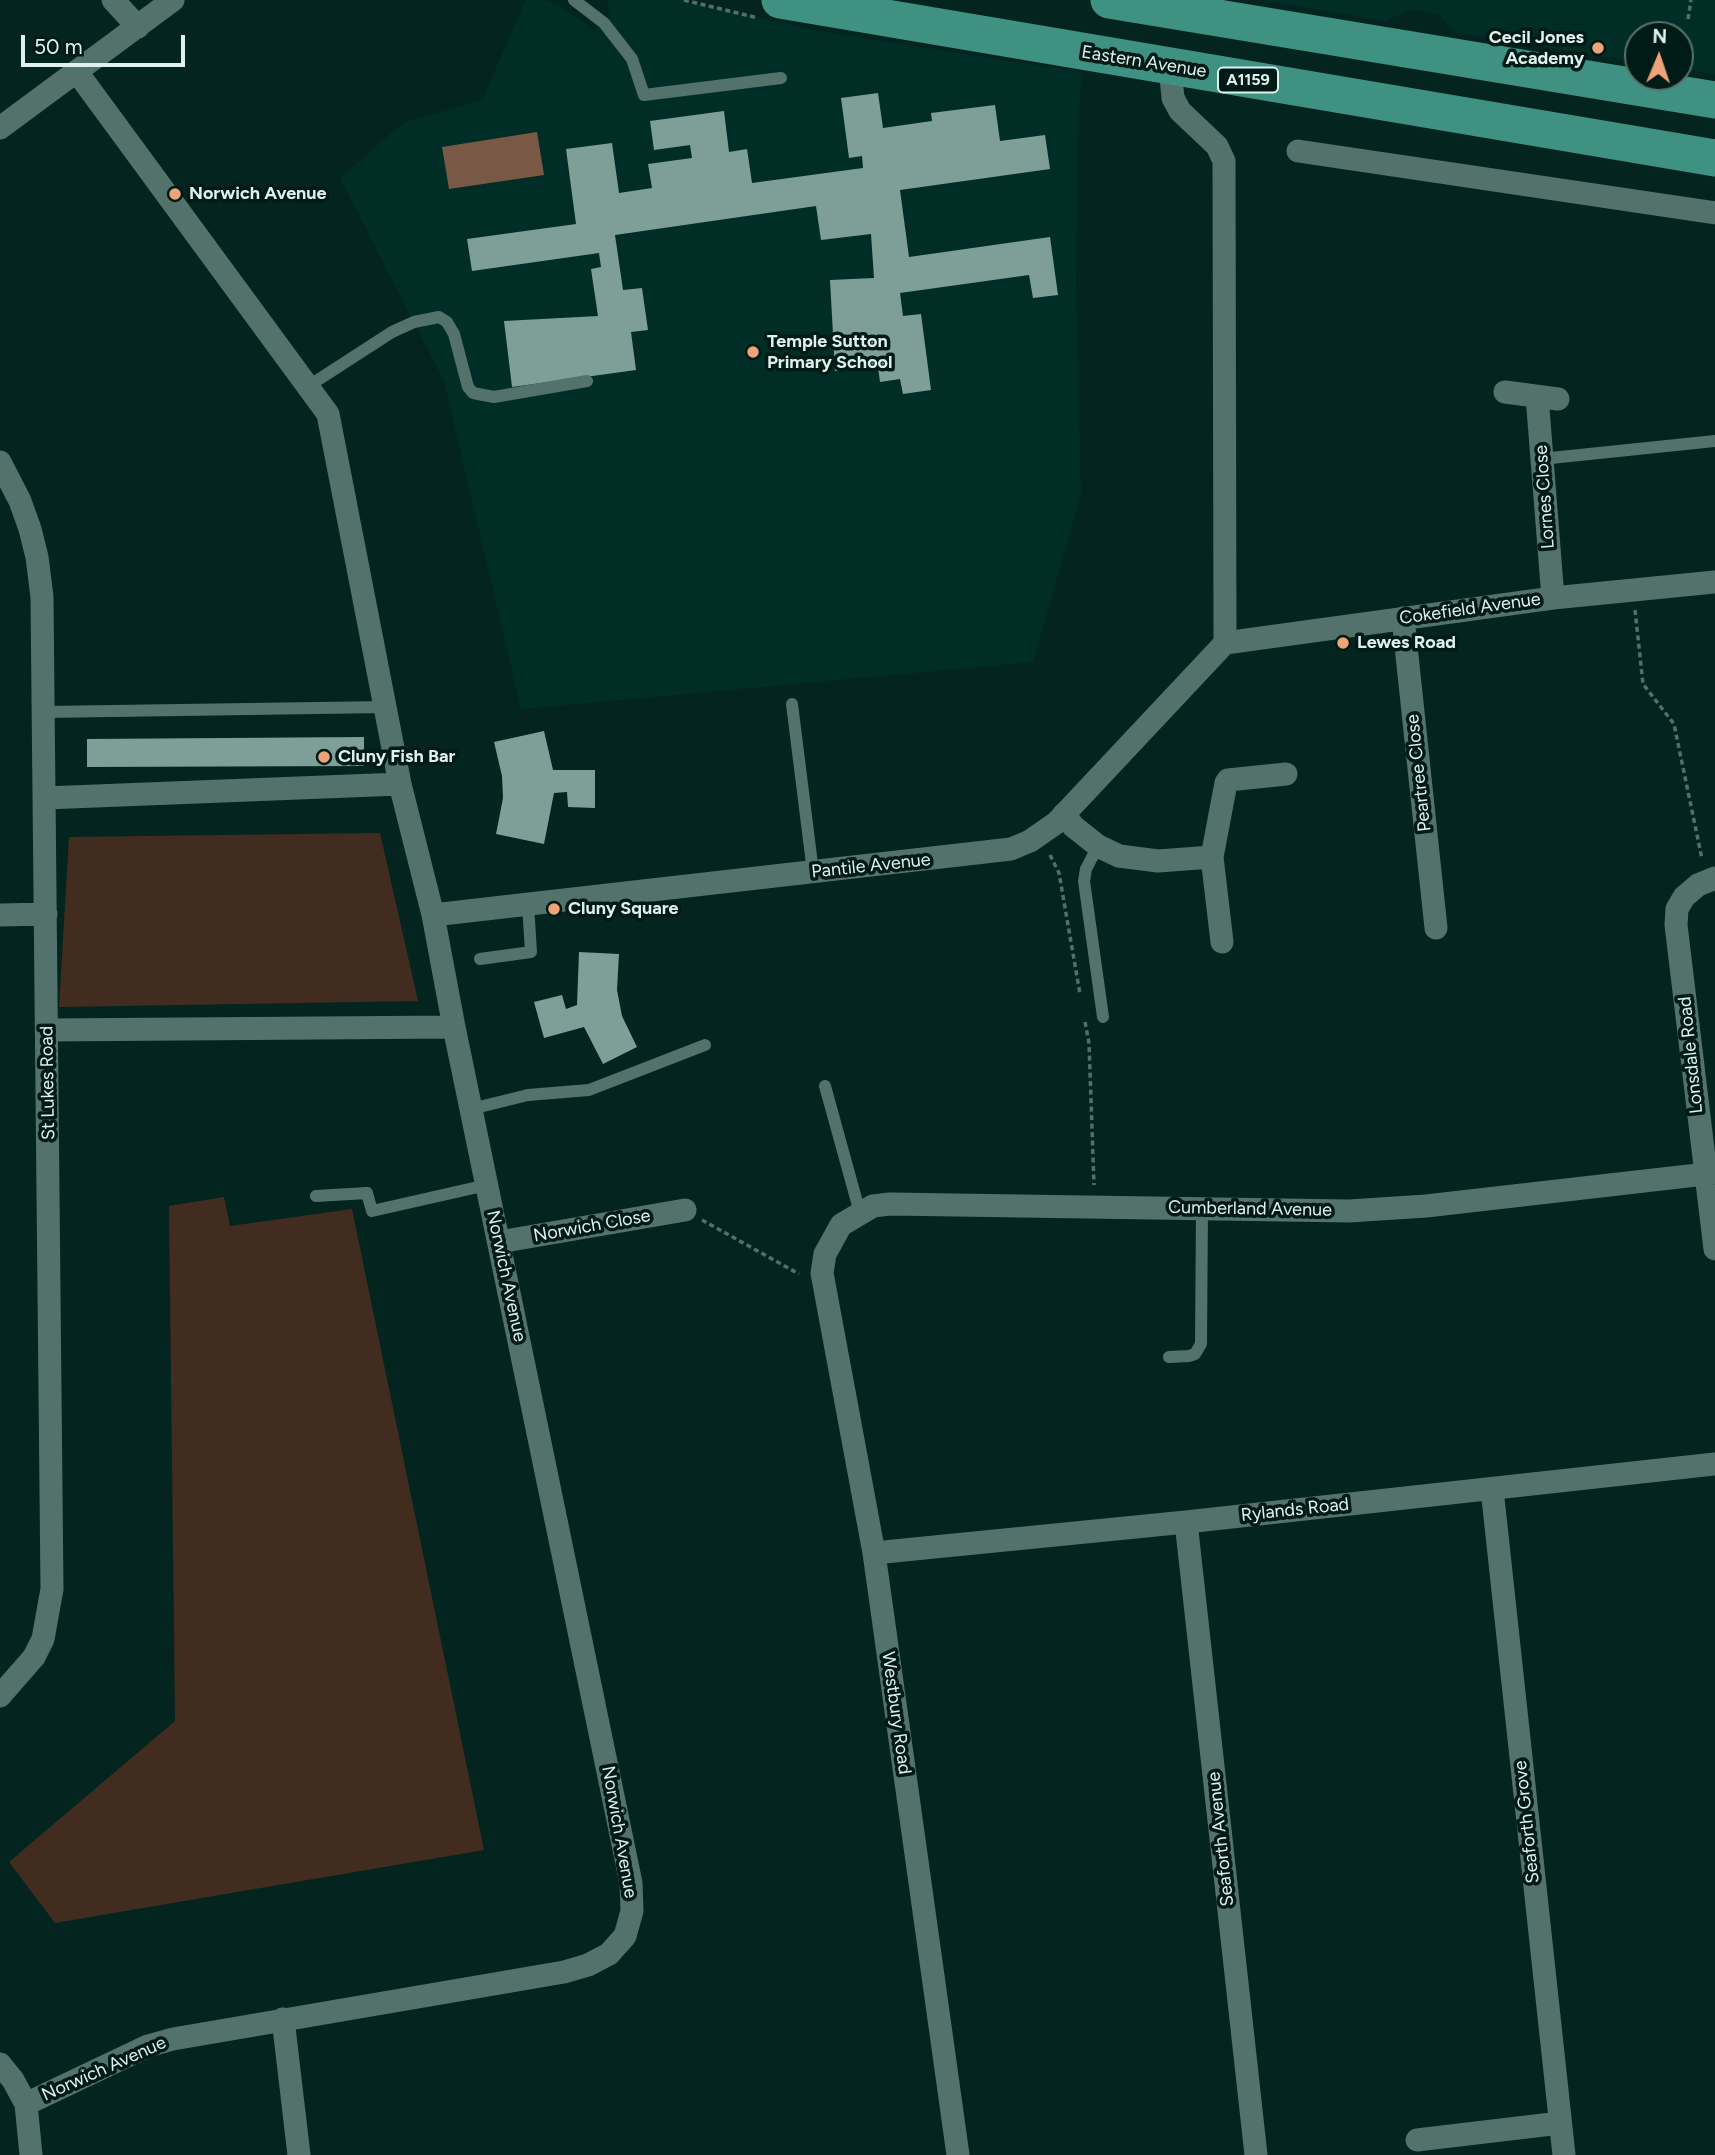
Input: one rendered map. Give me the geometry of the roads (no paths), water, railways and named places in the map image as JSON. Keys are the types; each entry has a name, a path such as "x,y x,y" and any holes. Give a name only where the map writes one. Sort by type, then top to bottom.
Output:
{"main road":[{"name":"Eastern Avenue","path":"780,0 1715,158"},
{"path":"1109,0 1715,100"}],"street":[{"path":"113,0 138,27"},
{"path":"0,128 173,0"},
{"path":"1170,67 1174,99 1180,111 1217,146 1224,161 1225,643"},
{"name":"Norwich Avenue","path":"26,2104 148,2046 173,2039 564,1972 588,1965 609,1954 625,1936 632,1911 631,1883 433,915 400,784 328,414 78,72"},
{"path":"1298,151 1715,213"},
{"name":"Lornes Close","path":"1505,392 1548,398 1541,459 1553,598"},
{"name":"St Lukes Road","path":"0,462 20,501 37,557 42,597 52,1589 43,1639 34,1657 0,1696"},
{"name":"Cokefield Avenue","path":"1225,643 1553,598 1715,582"},
{"name":"Peartree Close","path":"1403,618 1436,928"},
{"name":"Pantile Avenue","path":"433,915 1011,849 1030,841 1064,814 1225,643"},
{"path":"1222,942 1212,857 1228,780 1286,774"},
{"path":"45,798 400,784"},
{"path":"1064,814 1073,826 1098,846 1119,856 1158,861 1212,857"},
{"name":"Lonsdale Road","path":"1712,879 1698,885 1684,897 1677,909 1676,925 1710,1173 1715,1249"},
{"path":"0,915 46,914"},
{"path":"47,1030 454,1027"},
{"name":"Cumberland Avenue","path":"823,1281 825,1254 831,1239 841,1225 873,1206 890,1204 1349,1211 1401,1208 1710,1173"},
{"name":"Norwich Close","path":"499,1242 685,1210"},
{"name":"Westbury Road","path":"823,1281 874,1553 958,2155"},
{"name":"Rylands Road","path":"874,1553 1715,1464"},
{"name":"Seaforth Grove","path":"1492,1489 1564,2155"},
{"name":"Seaforth Avenue","path":"1186,1522 1256,2155"},
{"path":"283,2019 299,2155"},
{"path":"0,2064 13,2080 26,2104 31,2155"},
{"path":"1417,2140 1560,2123"}],"lane":[{"path":"574,0 604,23 632,59 644,95 781,78"},
{"path":"307,387 392,332 439,317 447,322 454,334 468,387 473,393 494,397 587,381"},
{"path":"1541,459 1715,441"},
{"path":"792,704 813,872"},
{"path":"44,712 386,707"},
{"path":"1098,846 1086,869 1084,881 1103,1017"},
{"path":"480,959 531,952 528,904"},
{"path":"471,1110 528,1095 589,1090 705,1045"},
{"path":"825,1086 860,1213"},
{"path":"316,1196 367,1194 372,1211 487,1185"},
{"path":"1169,1357 1189,1356 1195,1353 1201,1344 1202,1208"}],"place":[{"name":"Cecil Jones Academy","path":"1598,48"},
{"name":"Norwich Avenue","path":"175,194"},
{"name":"Temple Sutton Primary School","path":"753,352"},
{"name":"Lewes Road","path":"1343,643"},
{"name":"Cluny Fish Bar","path":"324,757"},
{"name":"Cluny Square","path":"554,909"}]}
